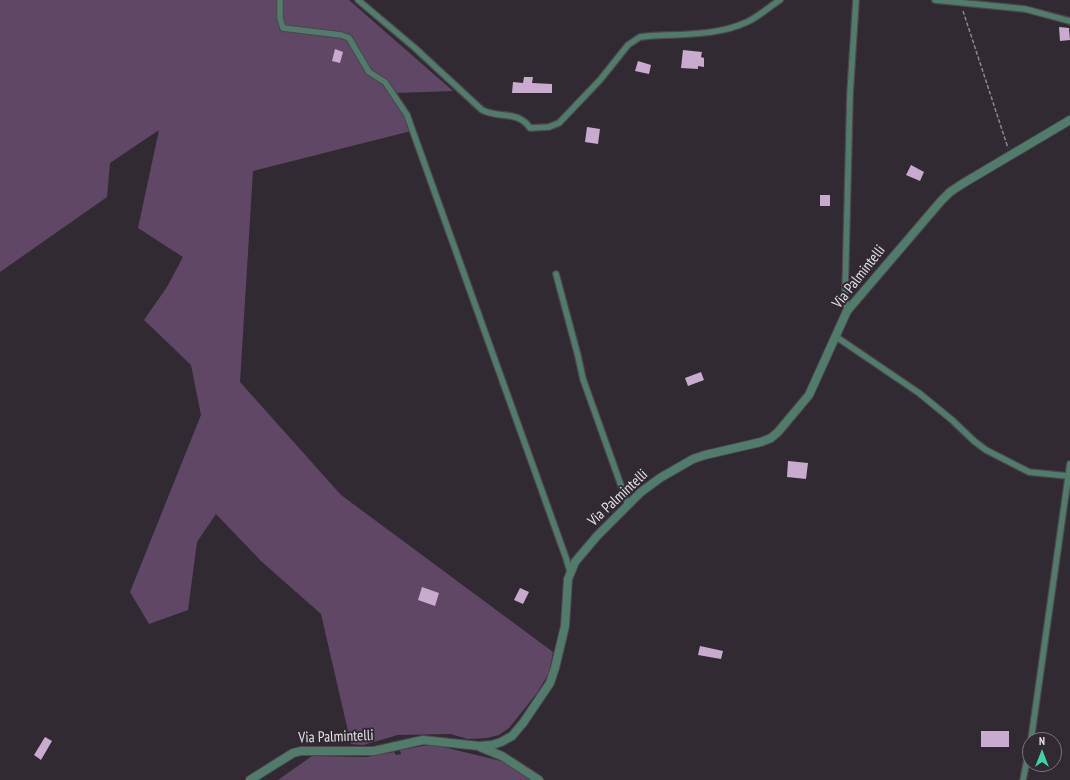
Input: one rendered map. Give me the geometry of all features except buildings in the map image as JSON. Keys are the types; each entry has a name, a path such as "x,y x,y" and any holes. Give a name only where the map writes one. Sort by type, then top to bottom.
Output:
{"street":[{"name":"Via Palmintelli","path":"250,780 293,753 301,751 374,751 424,740 479,746 501,742 512,736 523,723 550,683 565,626 568,579 570,571 575,562 597,536 649,486 693,459 761,442 771,438 778,432 808,395 847,311 940,201 950,192 1070,120"},
{"path":"479,746 502,756 539,780"}],"lane":[{"path":"280,0 280,18 283,28 341,35 349,38 369,72 385,82 407,115 570,571"},
{"path":"358,0 415,48 482,110 496,115 520,118 526,121 530,128 549,127 559,123 600,80 622,52 634,40 640,37 707,33 730,28 748,22 780,0"},
{"path":"847,311 845,295 850,94 856,0"},
{"path":"935,0 1025,9 1070,21"},
{"path":"556,274 583,379 628,506"},
{"path":"835,336 918,393 986,450 1029,472 1068,476"},
{"path":"1032,732 1070,464"}],"path":[{"path":"960,2 1008,147"}],"shaded area":[{"path":"0,0 349,0 453,91 397,93 415,130 253,171 240,382 341,495 553,652 549,673 537,693 509,728 499,735 487,738 468,739 450,734 398,735 363,745 351,744 321,614 261,561 216,514 197,542 188,610 149,624 130,592 201,415 191,365 144,320 167,287 183,257 138,228 159,130 110,163 107,197 0,272"},
{"path":"435,745 501,761 532,780 278,780 312,756 367,757 394,752 396,755 401,754 400,750"}]}
